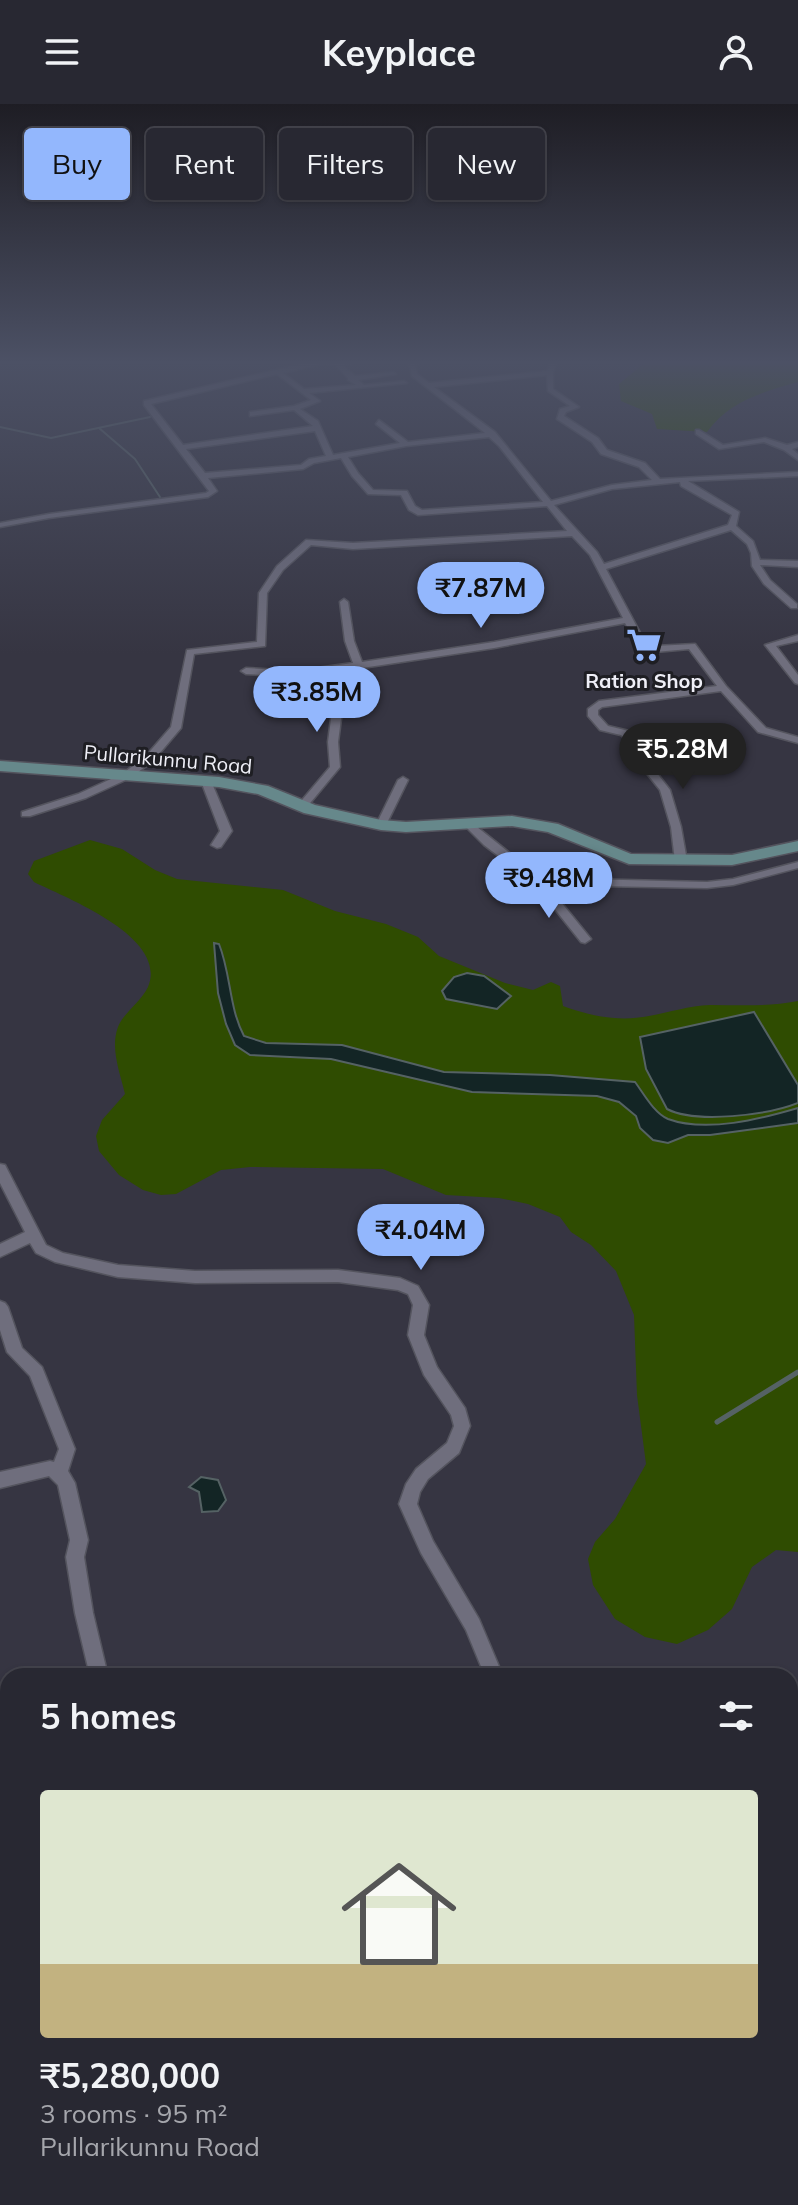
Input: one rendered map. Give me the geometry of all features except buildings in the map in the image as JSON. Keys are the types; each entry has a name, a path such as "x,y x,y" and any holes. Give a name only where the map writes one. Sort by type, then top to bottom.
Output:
{"main road":[{"name":"Pullarikunnu Road","path":"0,766 206,781 262,790 302,806 381,825 406,827 512,821 552,828 629,859 732,860 798,846"}],"street":[{"path":"0,525 208,495 213,491 188,458"},
{"path":"203,476 303,467 312,461 331,458"},
{"path":"345,458 371,492 404,493 412,508 421,513 548,504 612,487 684,479 798,474"},
{"path":"511,458 594,554 642,646 655,649 692,646 723,688 762,730 798,740"},
{"path":"622,458 642,465 658,482"},
{"path":"684,479 684,484 736,514 732,527"},
{"path":"732,527 748,538 756,566 767,582 794,606"},
{"path":"601,568 732,527"},
{"path":"26,814 54,807 126,776 149,759 176,728 190,652 262,644 263,593 280,568 309,542 353,546 574,533"},
{"path":"757,562 798,564"},
{"path":"344,602 349,625 346,638 359,666"},
{"path":"246,671 296,674 338,669 494,645 627,620"},
{"path":"798,638 770,645 798,681"},
{"path":"302,806 335,767 333,742 337,711 333,687 338,669"},
{"path":"681,861 676,827 665,790 638,756 632,739 625,733 604,728 593,716 593,709 599,704 723,688"},
{"path":"381,825 403,780"},
{"path":"206,781 226,831 217,845"},
{"path":"467,822 488,843 538,881 585,939"},
{"path":"538,881 707,885 733,882 798,865"},
{"path":"0,1169 41,1249 50,1255 118,1271 195,1277 338,1276 400,1284 413,1290 421,1305 416,1335 430,1370 459,1413 462,1426 453,1448 422,1474 412,1489 408,1504 427,1547 473,1625 491,1668"},
{"path":"0,1251 33,1235"},
{"path":"0,1307 15,1352 36,1372 67,1449 59,1472"},
{"path":"0,1480 39,1469 59,1472 66,1483 79,1540 75,1557 84,1613 97,1668"}],"green space":[{"path":"90,840 122,849 155,870 177,879 283,890 335,911 386,924 418,937 439,956 505,983 533,990 551,982 560,986 563,1006 594,1015 638,1018 702,1006 798,1001 798,1552 776,1550 752,1567 732,1609 708,1630 677,1644 645,1637 615,1619 593,1585 588,1559 595,1542 615,1519 646,1464 637,1395 634,1315 616,1271 591,1245 571,1232 560,1217 528,1204 499,1198 446,1195 383,1169 250,1167 221,1170 176,1194 161,1195 143,1190 119,1175 99,1151 96,1136 102,1120 125,1094 117,1060 116,1035 121,1022 148,987 150,969 144,952 130,936 90,909 34,882 28,874 34,861"}],"shaded area":[{"path":"214,943 219,944 223,955 235,1014 244,1036 266,1043 342,1045 444,1072 550,1075 635,1082 658,1112 683,1123 733,1123 798,1108 798,1123 688,1135 668,1143 653,1140 640,1128 636,1116 619,1102 597,1096 472,1092 331,1059 250,1055 235,1045 226,1024 218,993"},
{"path":"467,973 484,976 511,996 497,1009 446,999 442,991 454,977"},
{"path":"754,1012 798,1085 798,1103 769,1111 713,1117 680,1114 667,1109 646,1069 640,1037"},
{"path":"201,1477 218,1480 226,1500 218,1511 202,1512 199,1492 189,1487"}],"waterway":[{"path":"134,458 160,497"},
{"path":"717,1422 798,1372"}],"place":[{"name":"Ration Shop","path":"644,645"}]}
